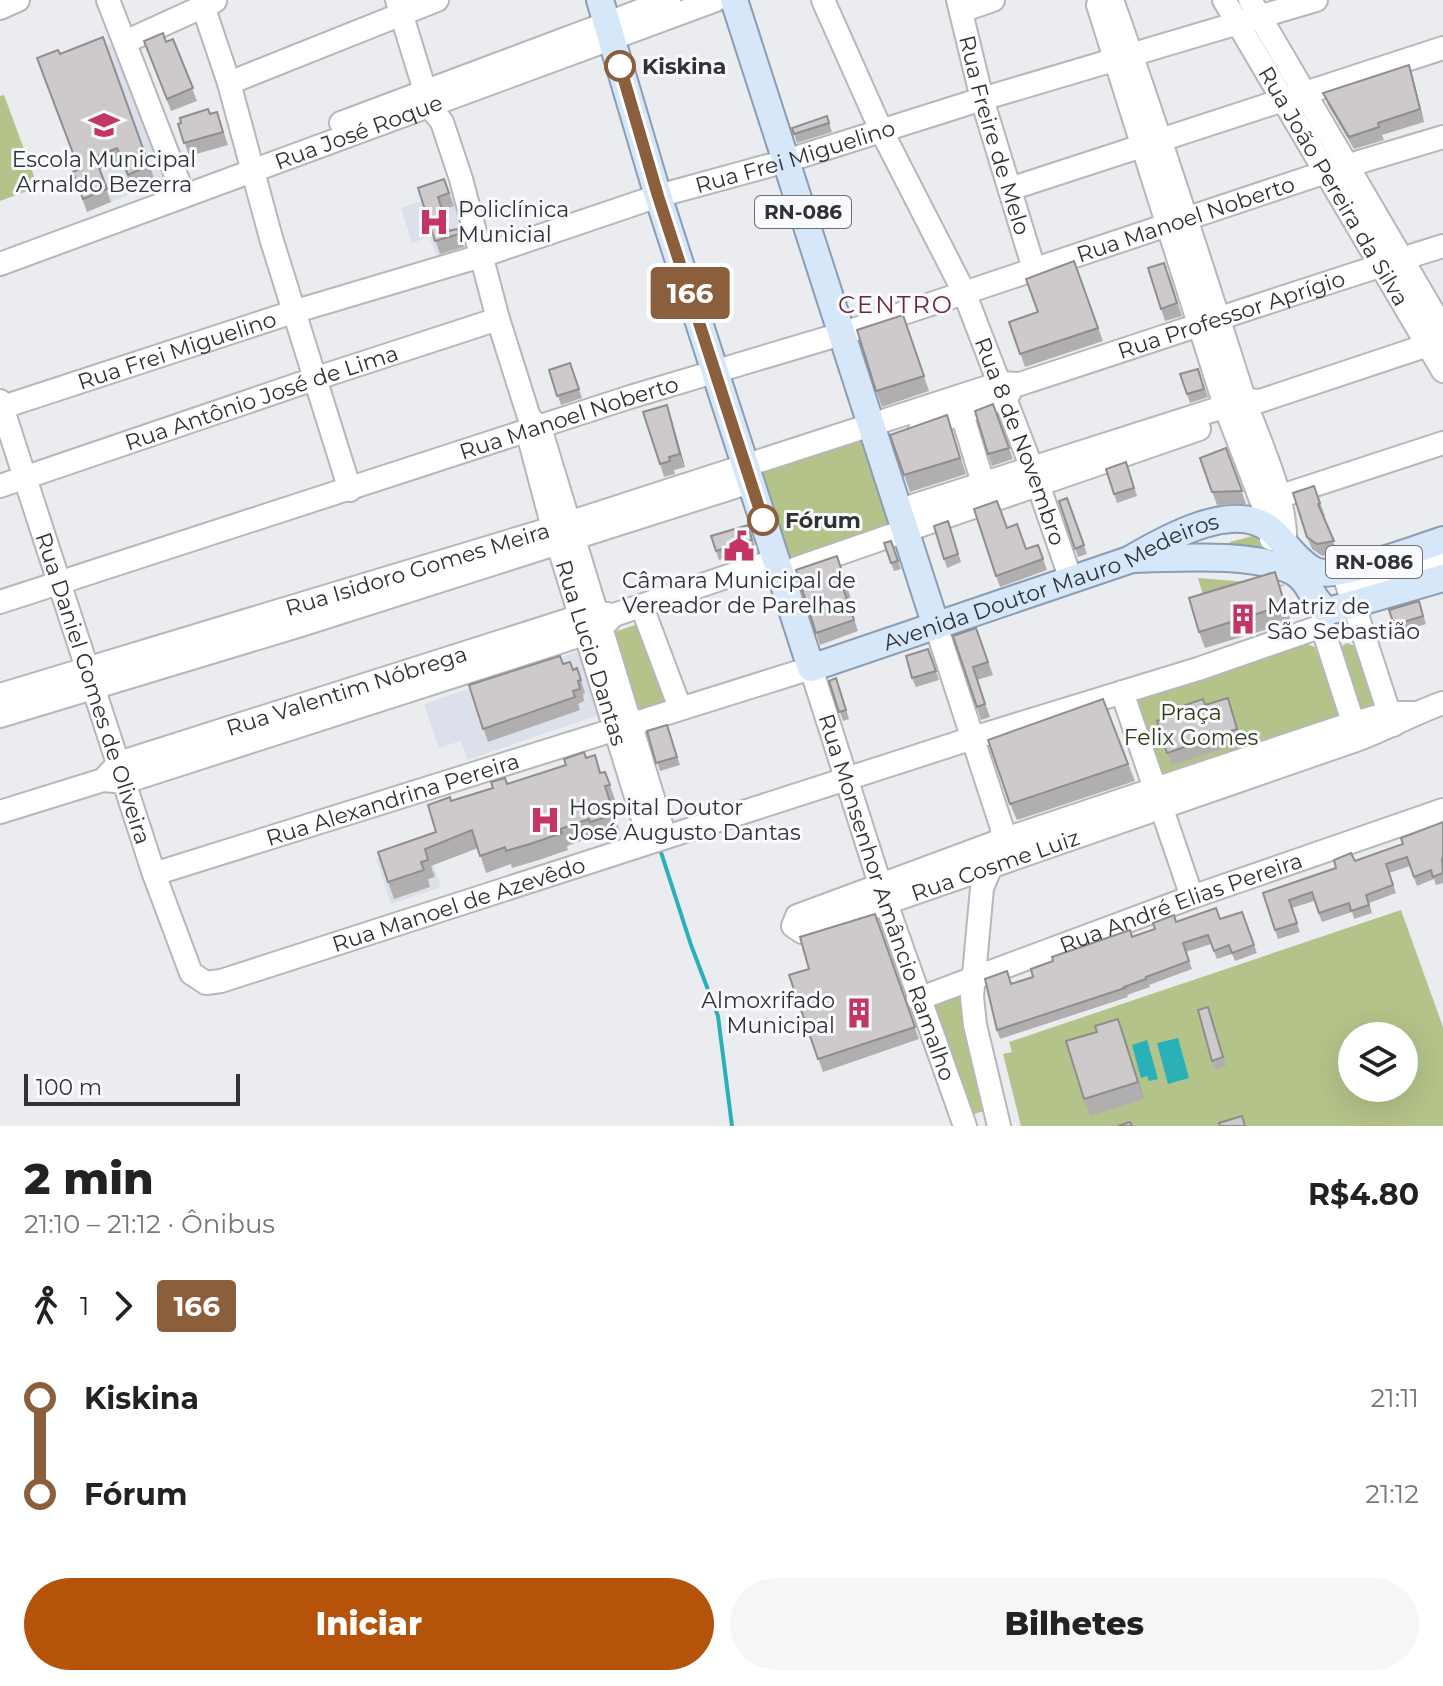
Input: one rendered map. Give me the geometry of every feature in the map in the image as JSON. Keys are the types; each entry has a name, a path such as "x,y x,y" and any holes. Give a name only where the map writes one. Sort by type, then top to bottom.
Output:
{"main road":[{"name":"RN-086","path":"734,0 936,626"},
{"path":"607,21 658,196 811,668"},
{"name":"Avenida Doutor Mauro Medeiros","path":"811,668 1129,560 1167,538 1213,522 1250,521 1277,552"},
{"name":"RN-086","path":"1324,594 1443,540"},
{"name":"RN-086","path":"1129,560 1277,552 1311,569 1324,594 1352,606 1443,578"}],"street":[{"path":"0,8 18,0"},
{"path":"108,0 182,190"},
{"path":"229,83 406,5 437,0"},
{"name":"Rua José Roque","path":"0,250 436,102 607,21 669,0"},
{"name":"Rua José Roque","path":"607,21 716,0"},
{"name":"Rua 8 de Novembro","path":"823,0 881,130 964,292 1008,388 1071,580"},
{"path":"959,5 993,0"},
{"path":"1097,0 1124,58 1210,323 1242,408 1271,499 1277,552"},
{"path":"1112,0 1124,58"},
{"name":"Rua João Pereira da Silva","path":"1224,0 1238,24 1293,95"},
{"name":"Rua Frei Miguelino","path":"1,405 481,256 658,196 786,161 982,99 1238,24 1255,9 1316,0"},
{"path":"125,42 207,2 293,312 350,490"},
{"name":"Rua Lucio Dantas","path":"406,5 562,532 595,621 657,840"},
{"name":"Rua Freire de Melo","path":"959,5 982,99 1034,269"},
{"name":"Rua João Pereira da Silva","path":"1255,9 1293,95 1336,169 1380,264 1438,338"},
{"path":"1010,189 1443,48"},
{"name":"Rua Manoel Noberto","path":"0,602 350,490 532,426 841,334 1336,169 1443,137"},
{"name":"Rua João Pereira da Silva","path":"1336,169 1403,258 1438,338 1443,371"},
{"name":"Rua José Roque","path":"0,264 182,190"},
{"name":"Rua Professor Aprígio","path":"874,434 1380,264 1443,246"},
{"name":"Rua Antônio José de Lima","path":"0,486 498,319"},
{"path":"902,524 1438,338"},
{"name":"Rua Professor Aprígio","path":"874,434 962,414 1008,388"},
{"name":"Rua Daniel Gomes de Oliveira","path":"1,405 91,680 116,775 191,973"},
{"path":"962,414 983,483"},
{"name":"Rua Isidoro Gomes Meira","path":"91,680 874,434"},
{"path":"1271,499 1443,443"},
{"path":"902,524 983,483 1035,476"},
{"name":"Rua Valentim Nóbrega","path":"0,812 595,621 778,567 902,524"},
{"path":"1443,554 1369,579 1364,587 1373,592 1443,569"},
{"path":"1324,594 1352,606 1391,719"},
{"path":"1324,594 1356,731"},
{"name":"Rua Manoel de Azevêdo","path":"191,973 206,983 221,981 1122,692 1324,594"},
{"path":"642,607 680,708"},
{"path":"936,626 999,814 1002,840"},
{"name":"Rua Alexandrina Pereira","path":"154,874 811,668"},
{"name":"Rua Monsenhor Amâncio Ramalho","path":"811,668 918,999 965,1126"},
{"path":"0,695 91,680"},
{"path":"0,716 91,680"},
{"path":"1122,692 1192,897"},
{"name":"Rua Cosme Luiz","path":"883,894 1002,840 1160,797 1443,703"},
{"name":"Rua Cosme Luiz","path":"883,894 990,866 1160,797"},
{"name":"Rua André Elias Pereira","path":"918,999 1192,897 1443,810"},
{"name":"Rua Monsenhor Amâncio Ramalho","path":"999,1126 972,1010 982,888 1002,840"}],"shaded area":[{"name":"Escola Municipal Arnaldo Bezerra","path":"116,42 165,180 87,212 77,185 83,181 41,71"},
{"name":"Policlínica Municial","path":"455,190 470,253 440,263 429,237 412,243 401,208"},
{"path":"579,651 599,715 467,760 461,741 439,748 424,704"},
{"path":"426,842 441,887 391,904 376,859"}],"green space":[{"path":"4,95 38,187 0,201 0,96"},
{"path":"862,424 892,531 785,577 757,472"},
{"path":"1256,535 1262,550 1229,547 1230,542"},
{"path":"1198,578 1286,585 1207,609"},
{"path":"638,624 668,701 664,706 637,713 611,633"},
{"path":"1347,643 1357,647 1377,701 1374,707 1358,710 1337,649"},
{"name":"Praça Felix Gomes","path":"1307,644 1315,647 1338,713 1337,723 1160,781 1132,704 1136,695"},
{"path":"1401,910 1443,1027 1443,1126 1021,1126 1003,1054 1012,1052 1009,1042"},
{"path":"970,989 993,1108 965,1117 926,1006"}],"water":[{"path":"1178,1038 1189,1078 1168,1084 1157,1043"},
{"path":"1147,1040 1158,1079 1149,1081 1147,1076 1141,1078 1132,1045"}],"building":[{"path":"163,33 166,42 173,39 193,88 167,99 144,41"},
{"name":"Escola Municipal Arnaldo Bezerra","path":"103,37 149,165 128,175 117,148 95,157 107,189 83,199 73,172 79,169 37,58 58,50 60,54"},
{"path":"1409,65 1420,109 1349,137 1323,93"},
{"path":"208,109 210,114 217,112 223,132 184,143 178,124 181,123 180,118"},
{"path":"827,116 829,123 794,134 792,128"},
{"path":"444,179 449,193 438,197 449,231 457,229 459,234 435,241 418,188"},
{"path":"1074,261 1098,328 1020,354 1009,322 1038,312 1026,279"},
{"path":"1164,263 1177,303 1161,309 1148,268"},
{"path":"903,315 924,376 876,391 857,330"},
{"path":"570,363 579,389 557,396 549,370"},
{"path":"1198,369 1204,389 1187,394 1180,374"},
{"path":"993,404 1009,448 988,454 975,411"},
{"path":"667,405 680,454 660,464 643,412"},
{"path":"947,415 960,458 904,475 890,435"},
{"path":"1226,448 1242,491 1212,492 1200,458"},
{"path":"1126,462 1134,488 1114,494 1106,469"},
{"path":"1314,486 1334,541 1317,544 1307,537 1293,493"},
{"path":"1067,498 1084,545 1075,549 1059,501"},
{"path":"997,501 1007,528 1017,524 1026,549 1038,545 1043,559 996,576 974,509"},
{"path":"948,521 958,554 944,559 934,526"},
{"path":"748,525 752,540 716,551 711,536"},
{"path":"891,541 898,561 891,563 884,543"},
{"path":"837,556 847,587 843,588 854,620 816,633 796,570"},
{"path":"1275,572 1285,605 1199,632 1189,598"},
{"path":"1419,601 1423,616 1394,625 1389,610"},
{"path":"976,628 988,662 973,667 985,704 977,707 953,636"},
{"path":"928,649 936,671 912,678 906,656"},
{"path":"560,656 563,664 570,662 573,670 577,668 581,680 578,681 580,689 573,691 575,697 483,729 469,685"},
{"path":"836,678 846,710 839,712 829,681"},
{"path":"1228,698 1237,729 1167,753 1157,721 1175,715 1174,709 1203,699 1205,705"},
{"path":"1103,699 1128,764 1010,804 988,740"},
{"path":"667,725 677,757 656,763 647,731"},
{"name":"Hospital Doutor José Augusto Dantas","path":"584,752 586,758 595,755 600,773 605,772 610,785 605,786 614,815 590,822 589,819 533,843 506,851 505,847 480,856 472,830 425,849 428,860 421,862 424,870 388,882 378,852 436,832 428,805 493,788 491,782 505,778 507,784 566,765 564,759"},
{"path":"1443,822 1443,873 1433,877 1431,870 1414,877 1407,857 1386,864 1393,885 1366,895 1369,905 1351,911 1349,903 1319,913 1312,892 1289,900 1297,923 1275,930 1263,893 1336,868 1334,860 1351,853 1355,861 1403,844 1401,838"},
{"path":"1216,908 1220,919 1242,912 1254,945 1232,953 1229,945 1214,951 1208,935 1183,943 1189,961 1125,988 997,1030 985,979 1007,971 1011,984 1033,977 1031,969 1053,961 1052,957 1130,930 1132,937 1155,929 1153,923 1174,915 1176,922"},
{"name":"Almoxrifado Municipal","path":"875,914 915,1027 818,1059 789,975 809,969 800,937"},
{"path":"1208,1007 1223,1057 1212,1061 1198,1010"},
{"path":"1118,1019 1138,1082 1084,1099 1066,1041 1097,1032 1095,1026"},
{"path":"1242,1116 1245,1126 1220,1126 1219,1123"}],"waterway":[{"path":"659,846 718,1016 732,1126"}],"bus line":[{"name":"166","path":"620,66 658,196 763,520"}],"place":[{"name":"Kiskina","path":"620,66"},
{"name":"Escola Municipal Arnaldo Bezerra","path":"104,125"},
{"name":"Policlínica Municial","path":"434,222"},
{"name":"Fórum","path":"763,520"},
{"name":"Câmara Municipal de Vereador de Parelhas","path":"739,546"},
{"name":"Matriz de São Sebastião","path":"1243,619"},
{"name":"Hospital Doutor José Augusto Dantas","path":"545,820"},
{"name":"Almoxrifado Municipal","path":"859,1013"}],"district":[{"name":"CENTRO","path":"896,305"}]}
